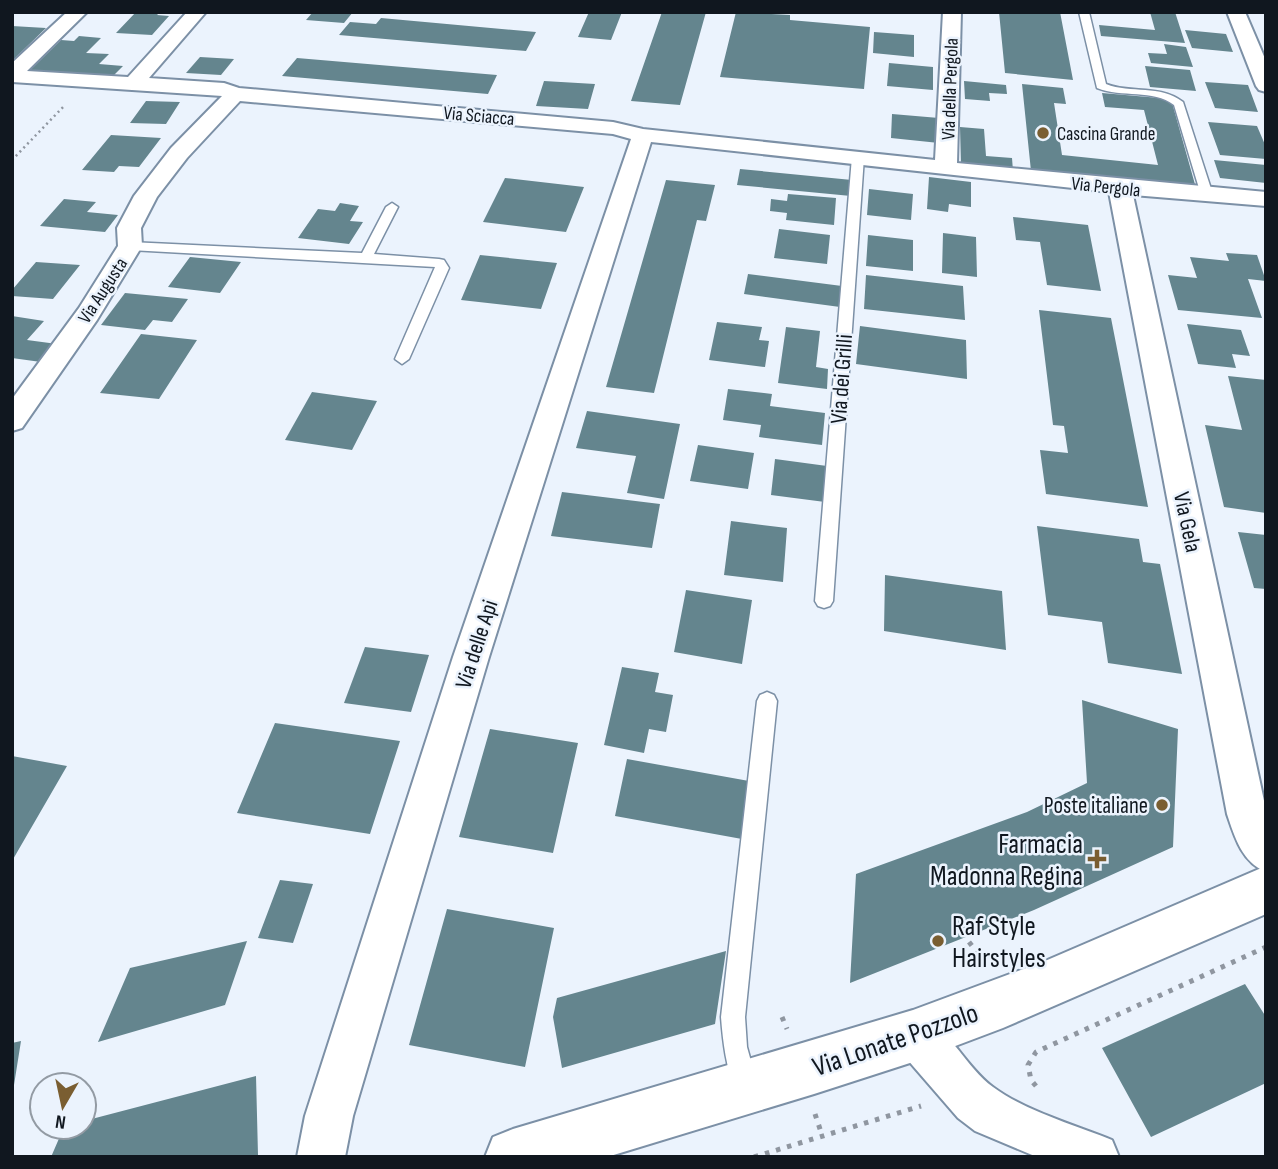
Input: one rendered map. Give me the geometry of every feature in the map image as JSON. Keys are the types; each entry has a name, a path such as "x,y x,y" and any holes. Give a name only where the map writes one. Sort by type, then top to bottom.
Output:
{"street":[{"name":"Via Sciacca","path":"12,75 79,12"},
{"path":"134,83 197,12"},
{"name":"Via della Pergola","path":"946,166 953,12"},
{"path":"1236,12 1266,86"},
{"name":"Via Sciacca","path":"12,75 224,89 235,94 613,128 643,135 946,166"},
{"name":"Via Augusta","path":"12,421 88,314 130,246 129,228 146,196 200,129 235,94"},
{"name":"Via delle Api","path":"321,1157 329,1116 467,670 643,135"},
{"name":"Via Pergola","path":"946,166 1120,188 1266,199"},
{"name":"Via Gela","path":"1120,188 1247,814 1254,834 1266,852"},
{"name":"Via Lonate Pozzolo","path":"513,1157 916,1035 1057,980 1266,890"},
{"path":"916,1035 979,1105 992,1114 1095,1157"}],"lane":[{"path":"1084,12 1101,86 1168,97 1179,104 1207,195"},
{"name":"Via dei Grilli","path":"824,601 858,157"},
{"path":"366,257 393,207"},
{"path":"130,246 439,263 442,268 402,359"},
{"path":"746,1088 735,1047 733,1017 767,701"}],"path":[{"path":"12,160 89,80"},
{"path":"1041,1091 1031,1080 1028,1071 1030,1058 1035,1052 1266,947"},
{"path":"754,1157 900,1112"}],"building":[{"path":"136,12 160,12 157,15 169,16 152,35 116,33"},
{"path":"313,12 353,12 344,23 306,20"},
{"path":"589,12 622,12 611,40 578,37"},
{"path":"662,12 706,12 680,105 631,101"},
{"path":"736,12 790,15 790,20 870,27 864,89 720,77"},
{"path":"999,12 1060,12 1073,80 1005,73"},
{"path":"1150,12 1175,12 1185,43 1101,36 1099,25 1155,30"},
{"path":"381,18 536,32 526,51 339,35 350,22 376,24"},
{"path":"12,26 46,28 12,61"},
{"path":"1185,30 1226,34 1233,52 1192,48"},
{"path":"874,32 914,35 914,57 873,53"},
{"path":"79,36 101,38 86,53 109,54 99,64 123,66 111,78 27,73 61,40 74,41"},
{"path":"1164,44 1186,47 1193,67 1151,63 1148,53 1167,54"},
{"path":"200,57 234,59 221,75 186,73"},
{"path":"297,58 497,75 488,94 282,76"},
{"path":"889,63 933,67 933,90 887,86"},
{"path":"1145,66 1190,70 1196,91 1150,87"},
{"path":"544,81 595,84 588,109 536,106"},
{"path":"964,81 1006,85 1007,94 989,93 990,101 965,99"},
{"path":"1205,82 1248,85 1258,112 1215,108"},
{"name":"Cascina Grande","path":"1022,84 1063,88 1066,104 1054,103 1062,155 1158,165 1144,110 1105,107 1102,93 1171,99 1196,188 1031,171"},
{"path":"146,101 180,102 166,124 130,123"},
{"path":"892,114 939,118 939,143 891,138"},
{"path":"1208,122 1257,126 1266,147 1266,159 1220,155"},
{"path":"960,127 984,129 986,156 1012,158 1013,171 961,165"},
{"path":"111,135 161,138 139,167 119,166 114,172 82,170"},
{"path":"1214,160 1266,165 1266,183 1220,178"},
{"path":"740,169 852,180 851,196 737,185"},
{"path":"929,177 971,182 971,207 949,204 948,212 927,209"},
{"path":"505,178 584,187 566,232 483,222"},
{"path":"666,180 715,185 706,221 697,220 654,393 606,387"},
{"path":"869,189 913,194 911,220 867,215"},
{"path":"788,194 836,198 834,225 786,220 787,213 770,211 771,199 787,201"},
{"path":"64,199 96,202 87,212 118,215 105,232 40,226"},
{"path":"340,203 359,206 350,221 363,222 349,244 298,238 318,209 335,211"},
{"path":"1013,217 1088,225 1101,291 1047,285 1040,242 1016,240"},
{"path":"779,229 830,235 827,264 774,258"},
{"path":"943,233 976,237 977,277 942,273"},
{"path":"868,235 913,240 913,271 866,266"},
{"path":"1226,253 1257,255 1266,281 1248,279 1262,318 1178,310 1168,275 1197,278 1190,257 1229,261"},
{"path":"480,255 557,263 541,309 461,300"},
{"path":"190,257 241,262 220,293 168,287"},
{"path":"36,262 80,265 53,299 12,296 12,290"},
{"path":"748,274 842,286 840,307 744,294"},
{"path":"866,275 963,286 965,320 864,309"},
{"path":"125,293 188,299 172,322 153,320 145,330 101,325"},
{"path":"1039,310 1111,318 1148,507 1046,494 1040,450 1068,453 1064,426 1053,425"},
{"path":"12,316 44,321 27,340 57,344 41,362 12,358"},
{"path":"717,322 762,327 759,340 769,341 765,367 709,360"},
{"path":"1187,324 1241,330 1250,356 1232,354 1236,368 1198,364"},
{"path":"860,326 966,340 967,379 856,364"},
{"path":"786,327 820,331 816,367 828,369 827,389 778,383"},
{"path":"141,334 197,340 159,399 100,393"},
{"path":"1228,376 1266,380 1266,513 1224,507 1205,425 1242,430"},
{"path":"728,389 772,394 770,406 825,413 822,445 759,437 761,425 723,420"},
{"path":"312,392 377,401 352,450 285,440"},
{"path":"587,411 680,424 664,499 627,493 636,456 576,448"},
{"path":"698,445 754,453 748,489 690,481"},
{"path":"775,459 827,466 825,502 771,495"},
{"path":"562,492 660,504 652,548 551,536"},
{"path":"731,521 787,528 783,582 724,575"},
{"path":"1037,526 1139,539 1143,562 1160,564 1182,674 1108,663 1102,622 1048,615"},
{"path":"1238,532 1266,535 1266,589 1254,588"},
{"path":"885,575 1002,591 1006,650 884,631"},
{"path":"686,590 752,600 742,664 674,652"},
{"path":"365,647 429,655 411,712 344,703"},
{"path":"622,667 659,673 655,692 673,695 666,732 649,729 644,753 604,745"},
{"path":"1082,700 1178,729 1173,847 1034,910 850,983 856,874 1027,812 1087,783"},
{"path":"275,723 400,741 370,834 237,813"},
{"path":"490,729 578,743 553,853 459,837"},
{"path":"12,756 67,766 12,861"},
{"path":"627,759 749,781 742,839 615,816"},
{"path":"280,880 313,884 293,943 258,938"},
{"path":"447,909 554,928 525,1067 409,1045"},
{"path":"247,941 225,1005 98,1042 130,968"},
{"path":"726,951 715,1024 562,1068 553,1017 557,998"},
{"path":"1245,984 1266,1017 1266,1083 1151,1137 1102,1048"},
{"path":"21,1041 14,1085 12,1043"},
{"path":"256,1076 258,1155 51,1157 58,1141 98,1141 98,1117"}],"place":[{"name":"Cascina Grande","path":"1043,133"},
{"name":"Poste italiane","path":"1162,805"},
{"name":"Farmacia Madonna Regina","path":"1097,859"},
{"name":"Raf Style Hairstyles","path":"938,941"}]}
